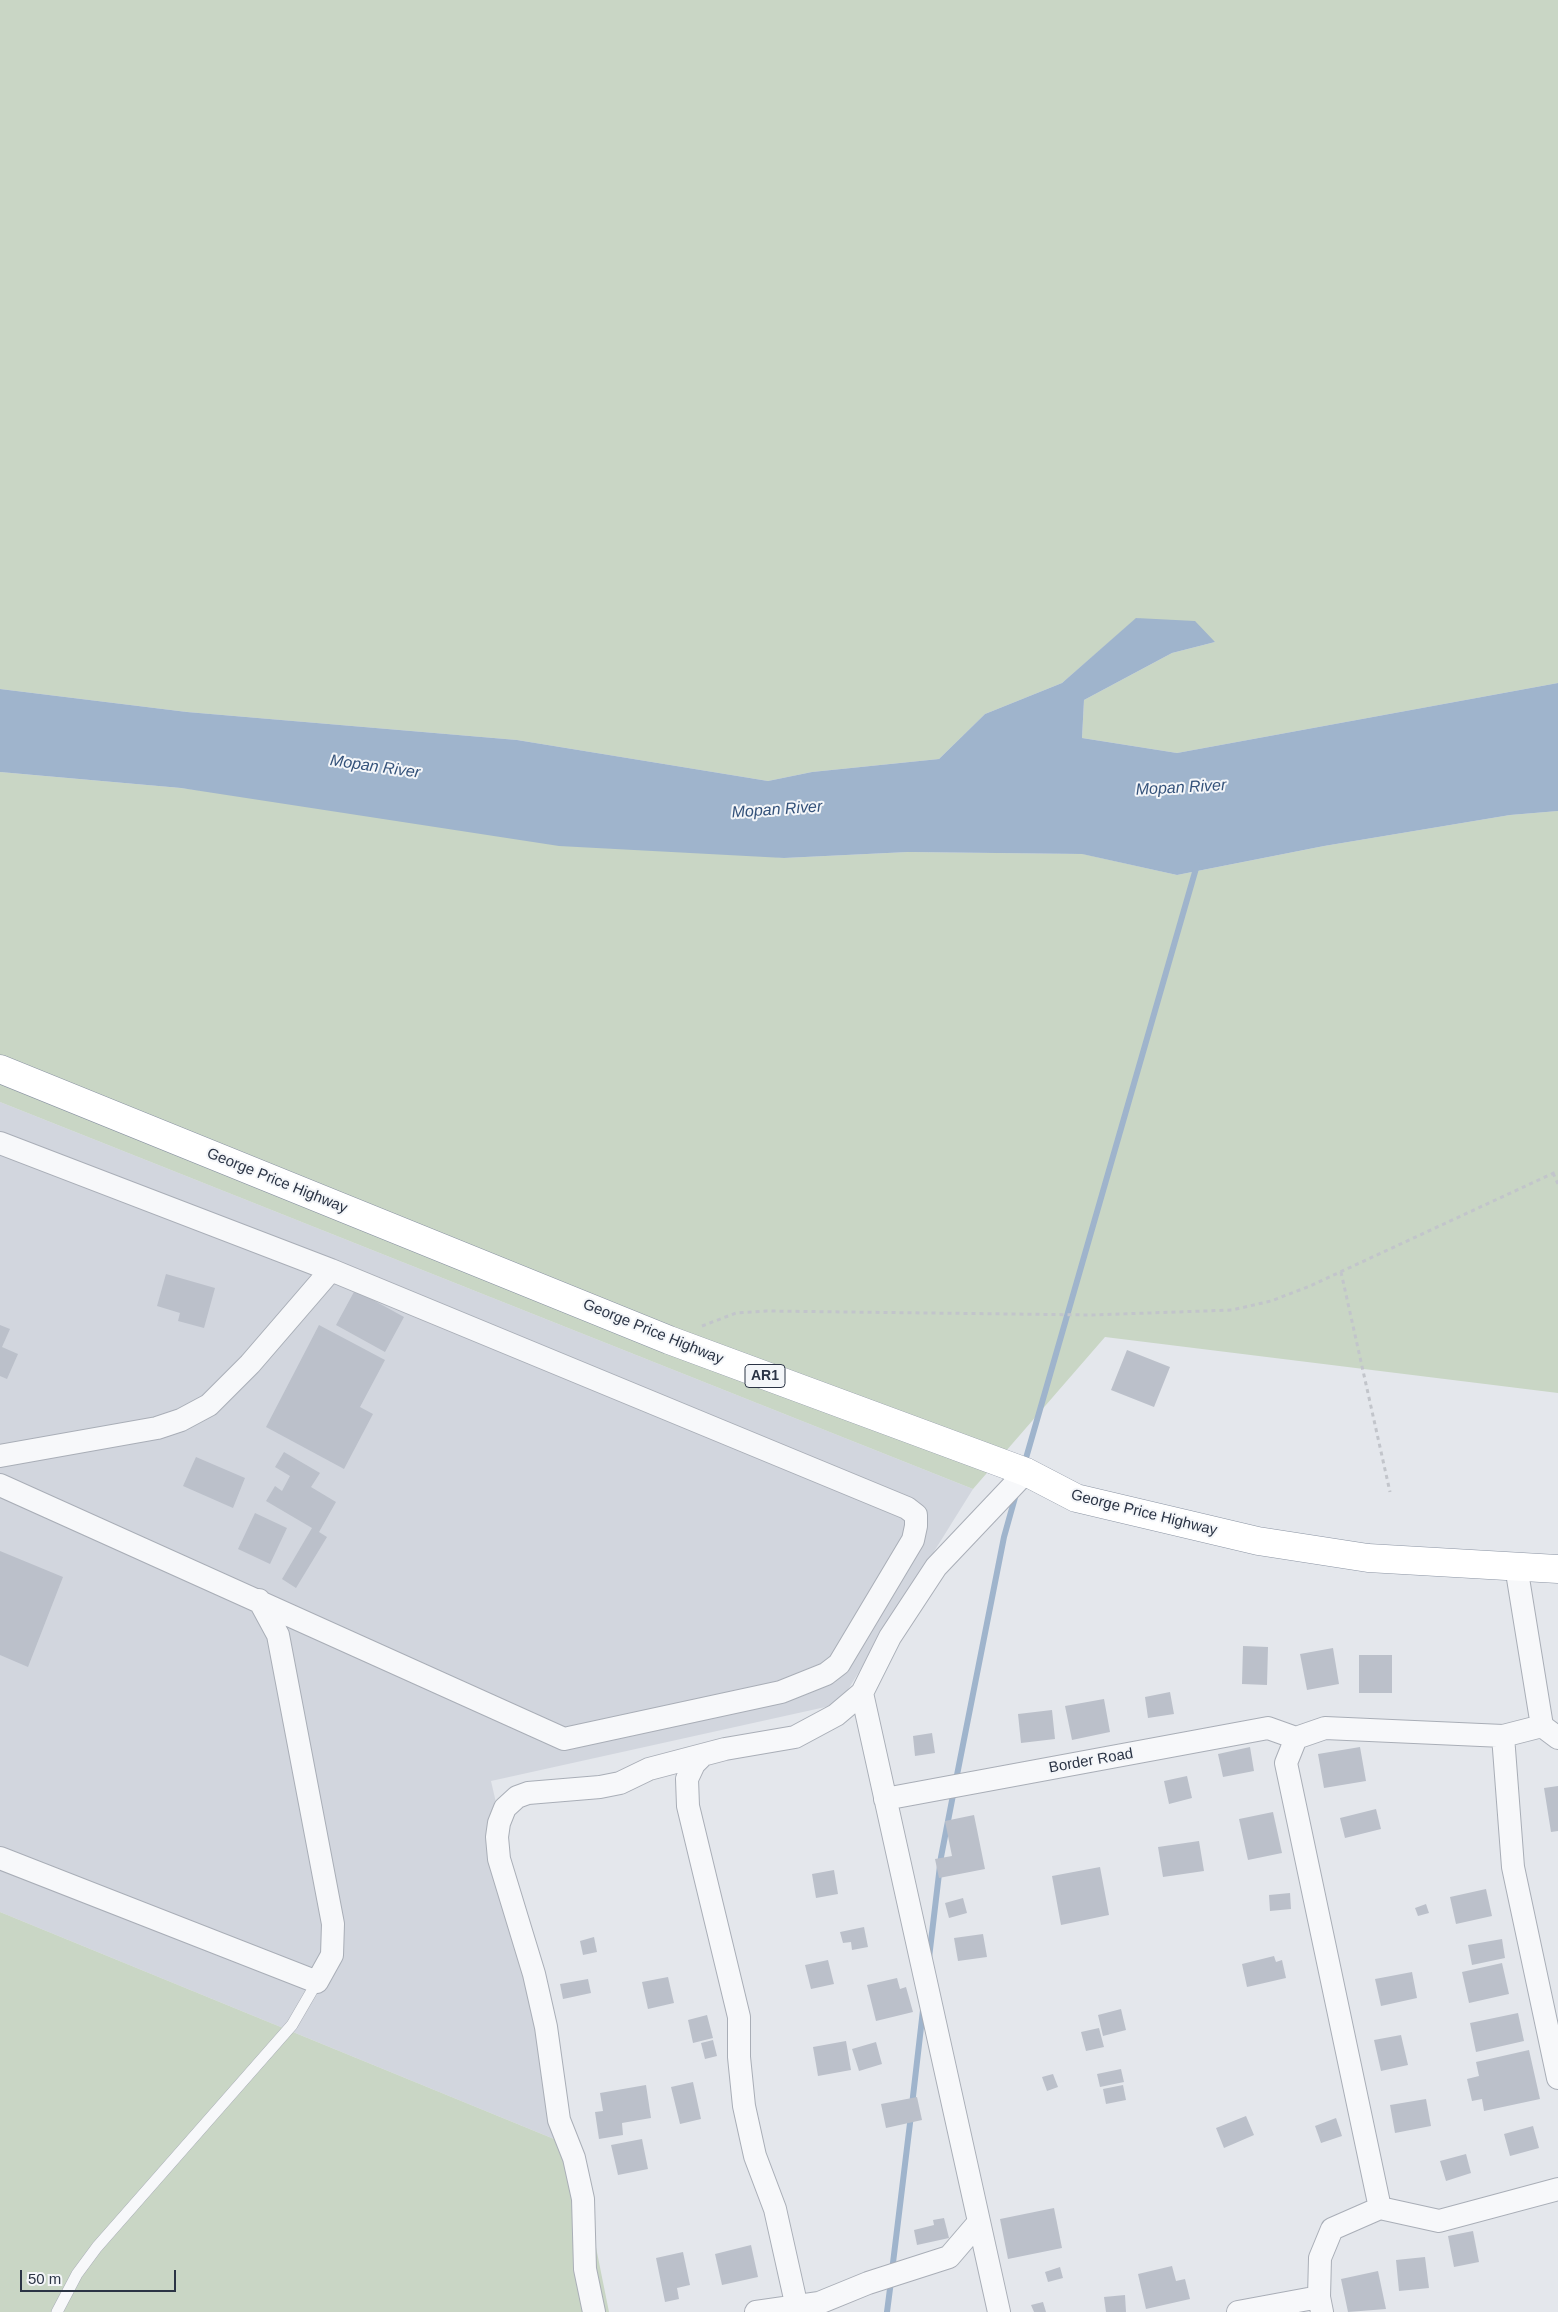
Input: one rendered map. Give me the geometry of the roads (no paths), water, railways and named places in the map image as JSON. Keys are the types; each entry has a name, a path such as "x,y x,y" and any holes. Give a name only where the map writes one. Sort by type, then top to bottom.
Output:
{"highway":[{"name":"George Price Highway","path":"0,1070 669,1340 1026,1472 1076,1498 1258,1542 1368,1558 1558,1569"}],"street":[{"path":"0,1143 331,1270 907,1508 916,1516 913,1540 839,1664 826,1674 781,1692 564,1740 259,1600 0,1485"},
{"path":"0,1456 157,1428 181,1420 209,1405 250,1364 331,1270"},
{"path":"594,2312 586,2269 583,2199 574,2158 558,2120 546,2027 534,1974 499,1859 497,1837 499,1822 505,1808 517,1798 528,1793 578,1790 620,1783 649,1769 703,1754 795,1737 836,1715 862,1693 890,1637 936,1566 1026,1472"},
{"path":"1380,2208 1286,1763 1296,1738 1325,1728 1503,1736 1550,1732 1516,1566"},
{"path":"0,1858 317,1982 332,1955 333,1924 278,1635 259,1600"},
{"path":"862,1693 999,2312"},
{"name":"Border Road","path":"885,1799 1268,1728 1296,1738"},
{"path":"1503,1736 1513,1867 1558,2078"},
{"path":"703,1754 694,1764 687,1779 688,1806 739,2017 739,2056 744,2106 755,2156 775,2209 797,2310"},
{"path":"1238,2312 1320,2304 1320,2258 1332,2229 1380,2208 1439,2221 1558,2189"},
{"path":"756,2312 797,2310 868,2283 949,2257 980,2222"}],"lane":[{"path":"58,2312 77,2274 98,2247 292,2025 317,1982"}],"water":[{"name":"Mopan River","path":"1136,618 1195,621 1215,642 1172,653 1084,700 1082,738 1177,753 1558,683 1558,811 1510,815 1324,846 1177,875 1082,854 908,852 784,858 559,846 181,788 0,772 0,689 187,712 517,740 768,781 812,772 939,759 985,714 1062,683"}],"waterway":[{"path":"1024,1465 1197,865"},
{"path":"956,1780 1004,1537 1016,1494"},
{"path":"929,1958 941,1857 954,1790"},
{"path":"912,2105 923,2010"},
{"path":"892,2271 911,2115"},
{"path":"887,2312 891,2281"}]}
